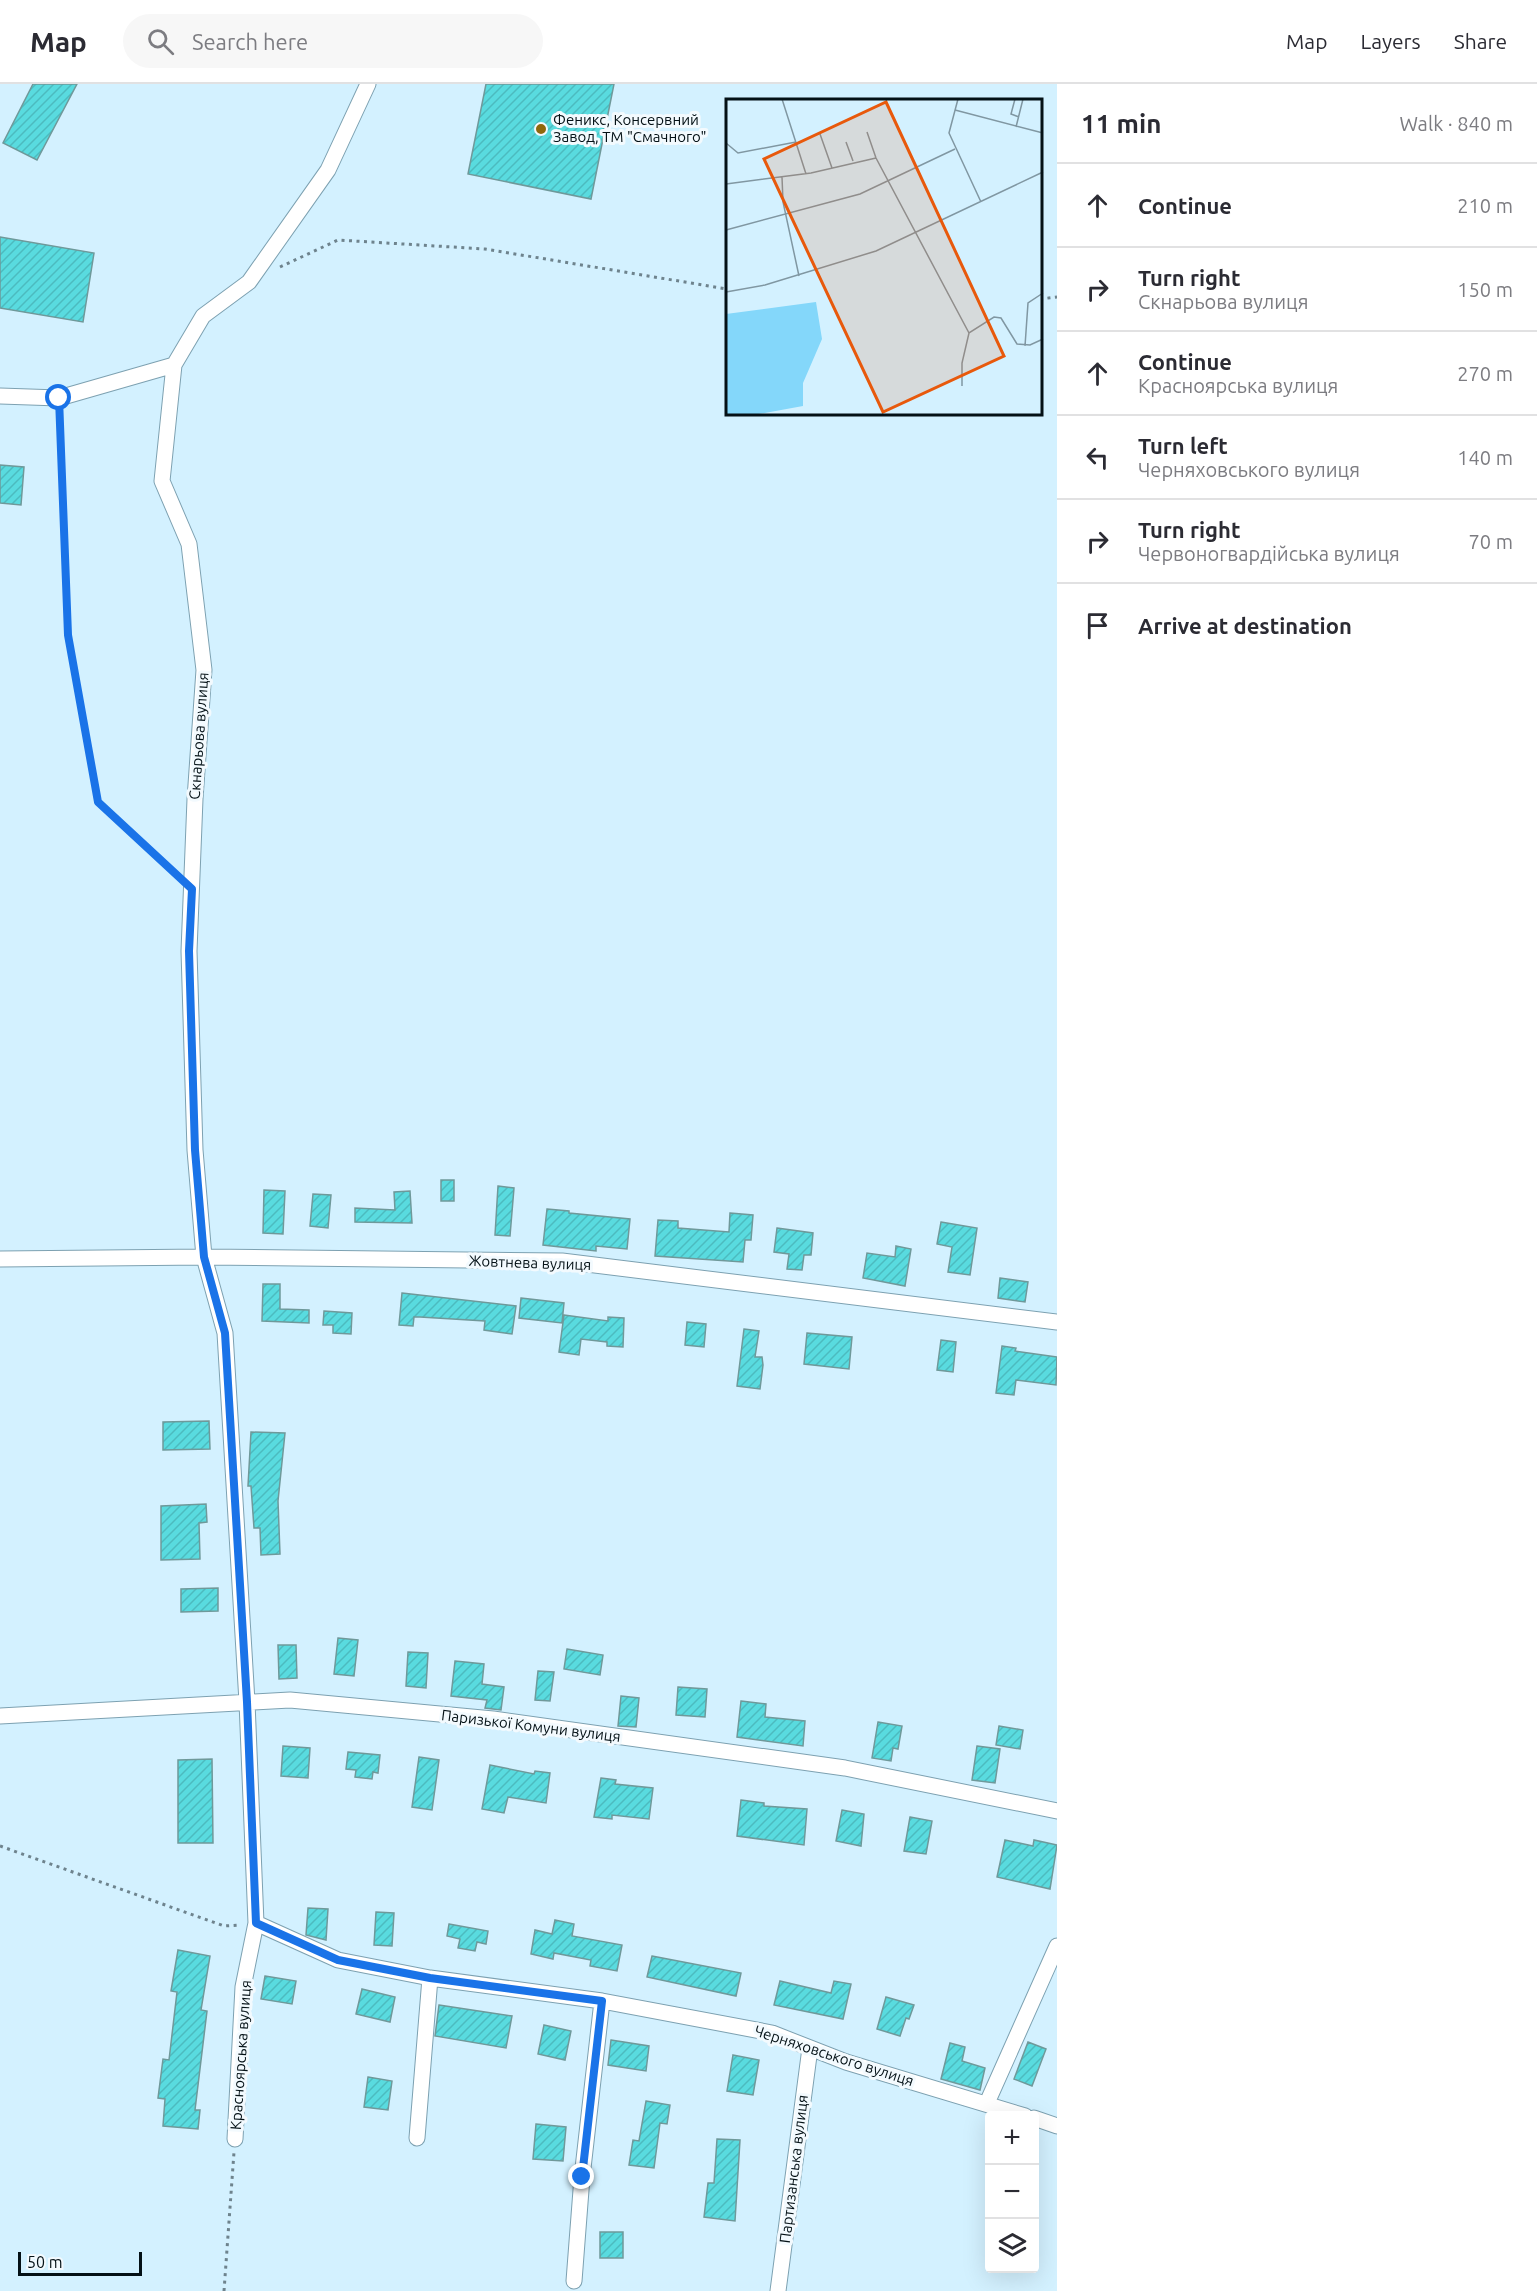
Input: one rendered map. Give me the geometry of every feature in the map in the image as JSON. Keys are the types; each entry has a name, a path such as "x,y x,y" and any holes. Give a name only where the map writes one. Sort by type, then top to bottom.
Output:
{"street":[{"path":"0,396 59,398 174,365 203,316 249,282 328,170 368,84"},
{"name":"Скнарьова вулиця","path":"174,365 162,481 189,544 204,670 189,951 195,1150 204,1257"},
{"name":"Жовтнева вулиця","path":"0,1259 204,1257 562,1262 1057,1322"},
{"name":"Красноярська вулиця","path":"204,1257 225,1333 247,1702 256,1923 243,1987 235,2139"},
{"name":"Паризької Комуни вулиця","path":"0,1716 290,1700 492,1719 845,1768 1057,1811"},
{"name":"Черняховського вулиця","path":"256,1923 338,1960 430,1978 602,2001 772,2032 846,2062 1012,2111"},
{"path":"987,2103 1057,1946"},
{"path":"417,2138 430,1978"},
{"path":"574,2281 582,2177 602,2001"},
{"name":"Партизанська вулиця","path":"778,2291 810,2048"},
{"path":"1039,2119 1057,2126"}],"path":[{"path":"278,268 338,240 485,249 726,289"},
{"path":"1042,299 1057,297"},
{"path":"59,398 68,635 98,802 192,889"},
{"path":"0,1846 224,1926 256,1923"},
{"path":"224,2291 235,2139"}],"building":[{"path":"33,84 77,84 37,160 3,143"},
{"name":"Феникс, Консервний Завод, ТМ \"Смачного\"","path":"486,84 614,84 591,199 468,174"},
{"path":"0,237 94,253 83,322 0,308"},
{"path":"0,465 24,467 21,505 0,503"},
{"path":"441,1180 454,1180 454,1201 441,1201"},
{"path":"498,1186 514,1188 510,1236 495,1235"},
{"path":"264,1190 285,1191 283,1234 263,1233"},
{"path":"410,1191 412,1223 355,1222 355,1208 395,1210 394,1192"},
{"path":"313,1194 331,1195 328,1228 310,1226"},
{"path":"547,1209 630,1219 627,1249 596,1246 596,1251 543,1245"},
{"path":"730,1213 753,1215 751,1240 745,1240 743,1262 655,1256 658,1220 678,1221 678,1228 729,1232"},
{"path":"941,1222 977,1228 970,1275 948,1272 952,1247 937,1244"},
{"path":"777,1228 813,1233 811,1255 804,1255 802,1270 787,1269 789,1254 774,1252"},
{"path":"896,1246 911,1249 905,1286 863,1278 867,1253 895,1257"},
{"path":"1000,1278 1028,1282 1025,1302 998,1298"},
{"path":"263,1284 280,1284 280,1309 309,1310 309,1323 262,1321"},
{"path":"402,1293 516,1306 512,1334 484,1330 485,1321 414,1317 413,1326 399,1325"},
{"path":"521,1298 564,1303 562,1323 519,1318"},
{"path":"324,1311 352,1313 351,1334 333,1333 333,1325 323,1325"},
{"path":"564,1315 608,1321 608,1317 624,1318 623,1347 607,1346 607,1342 581,1339 579,1355 559,1352"},
{"path":"687,1322 706,1324 704,1347 685,1345"},
{"path":"744,1329 759,1331 755,1357 762,1357 760,1389 737,1386"},
{"path":"807,1333 852,1337 849,1369 804,1364"},
{"path":"941,1340 956,1342 953,1372 937,1370"},
{"path":"1002,1346 1016,1348 1015,1351 1057,1357 1056,1385 1016,1380 1014,1395 996,1393"},
{"path":"209,1421 210,1449 163,1450 163,1422"},
{"path":"251,1432 285,1433 278,1501 280,1554 261,1555 260,1528 254,1528 251,1486 248,1486"},
{"path":"206,1504 207,1522 199,1523 200,1559 161,1560 161,1506"},
{"path":"218,1588 218,1611 181,1612 181,1589"},
{"path":"338,1638 358,1640 354,1676 334,1674"},
{"path":"278,1645 296,1645 297,1678 279,1679"},
{"path":"567,1649 603,1655 600,1675 564,1669"},
{"path":"408,1652 428,1653 426,1688 406,1686"},
{"path":"455,1661 484,1664 482,1684 504,1687 501,1710 485,1708 487,1700 451,1696"},
{"path":"538,1671 554,1672 550,1701 535,1700"},
{"path":"678,1687 707,1689 705,1717 676,1715"},
{"path":"621,1696 639,1698 636,1727 618,1726"},
{"path":"741,1701 766,1704 765,1717 805,1721 803,1746 737,1737"},
{"path":"878,1722 902,1726 898,1749 893,1748 891,1761 872,1758"},
{"path":"999,1726 1023,1730 1020,1749 996,1745"},
{"path":"283,1746 310,1748 308,1778 281,1776"},
{"path":"977,1746 1000,1749 995,1783 972,1780"},
{"path":"348,1752 380,1755 378,1773 373,1772 372,1779 355,1777 356,1770 346,1769"},
{"path":"419,1757 439,1760 432,1810 412,1807"},
{"path":"212,1759 213,1843 178,1843 178,1760"},
{"path":"490,1765 534,1774 535,1771 550,1773 546,1803 508,1797 504,1813 482,1809"},
{"path":"601,1778 616,1780 615,1784 653,1788 649,1819 612,1815 612,1819 594,1817"},
{"path":"741,1800 764,1803 764,1806 807,1809 804,1845 737,1836"},
{"path":"842,1810 864,1814 861,1846 836,1841"},
{"path":"910,1817 932,1821 926,1854 904,1851"},
{"path":"1005,1840 1033,1846 1034,1840 1057,1845 1050,1889 997,1877"},
{"path":"308,1908 328,1909 326,1940 306,1935"},
{"path":"376,1912 394,1913 392,1946 374,1945"},
{"path":"555,1920 574,1924 572,1936 622,1945 617,1971 590,1966 591,1960 554,1953 553,1959 531,1954 535,1930 552,1934"},
{"path":"449,1924 488,1931 486,1944 477,1942 475,1951 458,1948 460,1939 447,1936"},
{"path":"178,1950 210,1956 201,2010 207,2011 195,2110 200,2110 198,2129 163,2126 165,2099 158,2098 163,2059 169,2060 177,1992 171,1991"},
{"path":"652,1956 741,1973 736,1996 647,1977"},
{"path":"265,1976 296,1981 292,2004 261,1999"},
{"path":"780,1981 831,1993 834,1981 851,1984 843,2019 774,2005"},
{"path":"362,1989 395,1997 390,2022 356,2014"},
{"path":"886,1997 914,2005 909,2019 906,2018 900,2036 877,2029"},
{"path":"439,2005 512,2016 506,2048 435,2036"},
{"path":"544,2025 571,2031 565,2060 538,2054"},
{"path":"611,2040 649,2046 646,2071 608,2065"},
{"path":"1028,2042 1046,2049 1032,2086 1014,2079"},
{"path":"950,2043 965,2047 962,2061 985,2068 980,2090 941,2079"},
{"path":"733,2055 759,2060 753,2095 727,2091"},
{"path":"368,2077 392,2081 388,2110 364,2107"},
{"path":"646,2101 670,2105 667,2124 660,2123 654,2168 629,2165 633,2140 639,2141"},
{"path":"536,2124 566,2127 563,2161 533,2159"},
{"path":"717,2139 740,2140 735,2221 704,2217 708,2183 714,2183"},
{"path":"600,2232 623,2232 623,2258 600,2258"}],"place":[{"name":"Феникс, Консервний Завод, ТМ \"Смачного\"","path":"541,129"}],"route":[{"path":"59,398 68,635 98,802 192,889 189,951 195,1150 204,1257 225,1333 247,1702 256,1923 338,1960 430,1978 602,2001 582,2177"}]}
